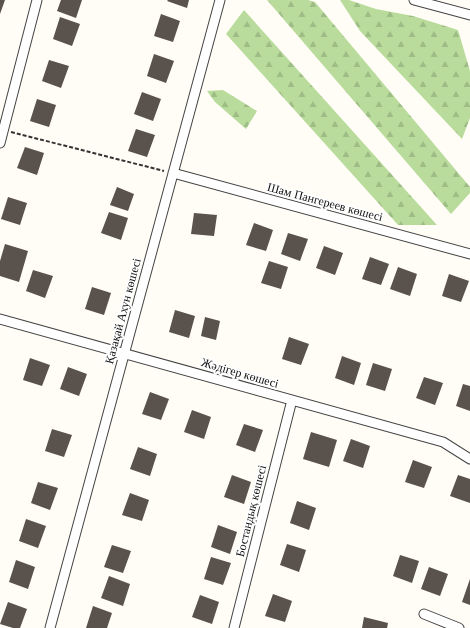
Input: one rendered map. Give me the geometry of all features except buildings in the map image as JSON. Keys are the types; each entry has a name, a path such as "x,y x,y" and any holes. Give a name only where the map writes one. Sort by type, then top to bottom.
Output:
{"street":[{"path":"0,143 2,130 37,0"},
{"name":"Қазақай Ахун көшесі","path":"50,628 220,0"},
{"path":"414,0 470,15"},
{"name":"Шам Пангереев көшесі","path":"173,173 470,254"},
{"name":"Жәдігер көшесі","path":"0,318 443,442 470,459"},
{"name":"Бостандық көшесі","path":"234,628 292,400"},
{"path":"424,614 459,628"}],"path":[{"path":"2,130 173,173"}],"green space":[{"path":"267,0 308,0 315,2 470,187 470,193 451,214"},
{"path":"340,0 349,0 376,9 413,16 458,30 470,71 470,118 462,139 360,31"},
{"path":"244,10 437,225 398,225 226,34"},
{"path":"223,90 257,111 246,129 215,102 207,91"}]}
